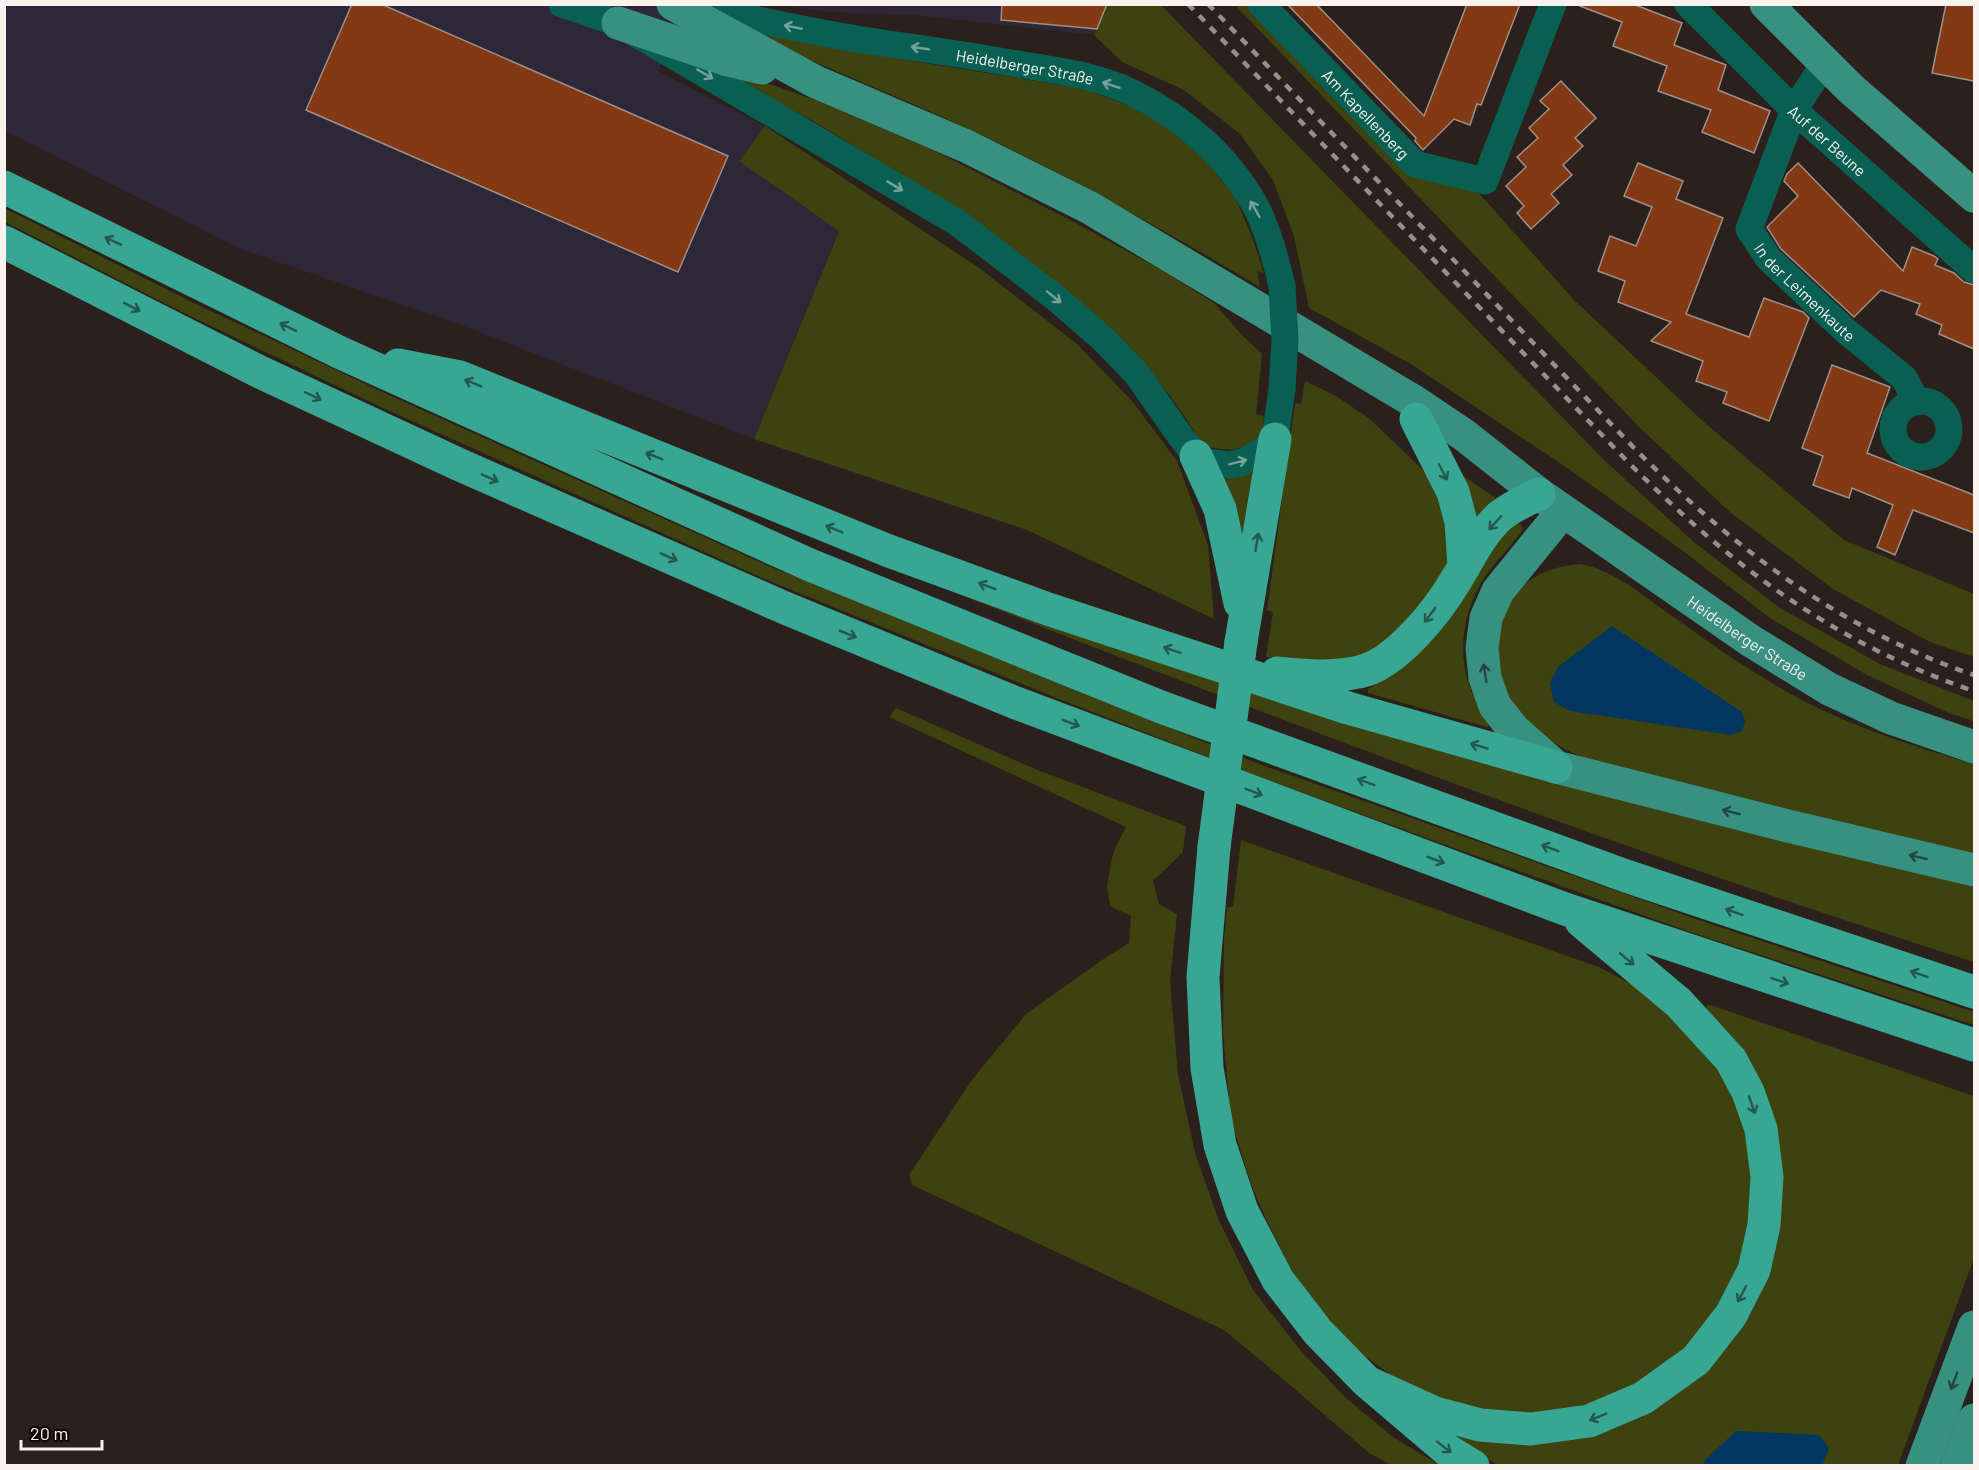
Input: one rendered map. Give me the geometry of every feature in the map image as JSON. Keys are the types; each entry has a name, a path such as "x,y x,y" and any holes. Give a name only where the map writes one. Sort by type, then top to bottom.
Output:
{"highway":[{"path":"4,188 341,353 810,565 1161,707 1626,876 1974,992"},
{"path":"4,242 260,372 460,465 785,608 1016,703 1565,909 1974,1045"},
{"path":"341,353 460,377 889,551 1048,609 1237,643 1314,676 1360,672 1389,658 1416,633 1455,583 1484,534 1499,517 1518,504 1551,502"},
{"path":"1416,419 1453,492 1461,522 1464,567"},
{"path":"1275,439 1237,643 1214,847 1203,977 1207,1068 1220,1145 1242,1211 1278,1280 1318,1332 1367,1382 1447,1450 1473,1466"},
{"path":"1196,456 1220,509 1237,643"},
{"path":"1237,643 1348,708 1556,767"},
{"path":"1367,1382 1435,1413 1480,1425 1531,1428 1589,1421 1643,1398 1696,1360 1731,1315 1754,1270 1764,1225 1767,1177 1761,1129 1748,1092 1731,1060 1679,1003 1565,909"}],"main road":[{"path":"674,4 816,82"},
{"path":"1766,4 1824,64 1974,196"},
{"path":"618,23 728,60 816,82"},
{"name":"Heidelberger Straße","path":"816,82 966,146 1090,208 1415,402 1464,435 1551,502 1751,641 1829,688 1891,718 1974,747"},
{"name":"Heidelberger Straße","path":"1239,295 1359,383 1464,452 1551,502"},
{"path":"1551,502 1498,591 1486,618 1482,648 1485,678 1495,706 1514,730 1556,767 1974,870"},
{"path":"1922,1466 1974,1327"},
{"path":"1957,1466 1974,1420"}],"street":[{"path":"562,4 618,23 967,230 1057,299 1103,339 1136,373 1196,456 1205,462 1217,465 1236,463 1256,455 1275,439"},
{"name":"Heidelberger Straße","path":"688,4 754,20 851,38 951,52 1080,75 1132,93 1184,123 1224,161 1256,208 1271,243 1280,275 1286,339 1275,439"},
{"name":"Am Kapellenberg","path":"1261,4 1415,164 1485,181 1553,4"},
{"name":"Auf der Beune","path":"1688,4 1794,110 1974,270"},
{"name":"In der Leimenkaute","path":"1824,64 1794,110 1749,229 1769,259 1847,332 1904,378 1917,402"}],"shaded area":[{"path":"4,5 692,5 658,71 765,126 739,161 839,230 754,439 458,324 240,249 5,131"},
{"path":"783,5 1107,5 1094,35 915,15 823,12"}],"green space":[{"path":"1107,5 1161,5 1603,459 1695,543 1780,608 1880,664 1974,701 1974,721 1949,713 1867,675 1770,618 1683,551 1566,467 1411,364 1309,308 1294,236 1273,180 1240,134 1184,90 1122,62 1094,35"},
{"path":"1235,5 1248,5 1411,173 1477,191 1574,300 1706,424 1844,540 1974,594 1974,657 1930,642 1833,589 1731,513 1640,428"},
{"path":"742,28 875,55 1080,88 1139,111 1175,132 1191,146 1233,194 1248,227 1264,273 1257,271 1260,287 1129,212 1030,159 964,127"},
{"path":"706,61 820,102 937,152 1074,222 1165,272 1214,303 1262,354 1256,414 1264,416 1262,437 1251,445 1232,450 1213,448 1202,443 1177,405 1150,371 877,160 813,121 705,64"},
{"path":"765,126 978,267 1077,344 1133,402 1177,461 1208,545 1214,619 1027,530 754,439 839,231 739,161"},
{"path":"4,208 196,304 391,396 771,567 1254,762 1696,919 1974,1012 1974,1025 1693,933 1254,775 1049,695 767,580 385,409 190,316 5,222"},
{"path":"1305,381 1336,396 1370,419 1421,468 1435,486 1443,503 1448,561 1430,595 1388,639 1372,650 1351,659 1331,661 1266,657 1273,612 1267,610 1295,403 1301,404"},
{"path":"1254,474 1242,540 1223,479"},
{"path":"1462,475 1496,498 1477,528"},
{"path":"1516,522 1522,525 1522,531 1484,578 1467,616 1464,630 1465,672 1471,690 1489,726 1368,693 1368,689 1400,670 1473,581 1508,528"},
{"path":"1581,564 1605,572 1627,584 1734,659 1799,698 1872,731 1974,764 1974,856 1597,763 1545,737 1519,714 1508,699 1501,683 1497,645 1500,627 1516,594 1529,581 1547,571"},
{"path":"943,588 1974,885 1974,962 1585,831 1199,688"},
{"path":"896,708 1035,769 1186,826 1183,852 1153,881 1159,904 1177,914 1170,982 1178,1074 1195,1153 1219,1221 1253,1290 1301,1351 1346,1398 1393,1437 1439,1465 1391,1465 1369,1453 1224,1330 912,1185 909,1175 971,1081 1026,1014 1129,943 1131,916 1110,906 1107,886 1113,853 1126,827 889,717"},
{"path":"1241,840 1601,968 1653,996 1725,1077 1743,1117 1752,1163 1752,1214 1737,1279 1692,1343 1616,1399 1550,1417 1471,1413 1399,1381 1365,1356 1335,1328 1291,1269 1267,1221 1251,1184 1231,1120 1223,1032 1224,940 1227,908 1233,906"},
{"path":"1708,1004 1974,1096 1974,1258 1898,1465 1498,1465 1448,1437 1450,1433 1677,1393 1779,1205 1706,1008"}],"water":[{"path":"1612,626 1742,712 1745,722 1742,731 1731,735 1570,711 1554,702 1550,683 1558,667"},
{"path":"1736,1431 1819,1435 1829,1448 1822,1465 1704,1465 1704,1461"}],"building":[{"path":"352,4 381,4 728,156 678,272 306,110"},
{"path":"1002,4 1107,4 1097,29 1001,20"},
{"path":"1287,4 1316,4 1424,116 1467,4 1520,4 1481,105 1477,104 1470,125 1454,119 1423,150 1415,141 1416,138"},
{"path":"1581,4 1633,4 1682,23 1674,45 1726,65 1718,90 1770,111 1754,153 1702,132 1711,110 1658,91 1667,66 1613,46 1622,22 1580,6"},
{"path":"1946,4 1974,4 1974,81 1932,73"},
{"path":"1561,81 1596,118 1575,138 1583,146 1563,165 1572,175 1551,194 1559,203 1531,229 1517,213 1524,206 1506,186 1526,167 1517,157 1538,138 1529,128 1549,109 1540,101"},
{"path":"1638,163 1683,181 1676,199 1723,218 1686,314 1749,337 1764,298 1803,312 1809,318 1769,421 1723,403 1727,392 1696,381 1703,361 1651,341 1671,322 1618,302 1625,281 1598,271 1610,236 1636,246 1652,207 1624,196"},
{"path":"1798,163 1903,271 1912,247 1934,256 1938,259 1935,265 1954,273 1964,282 1974,285 1974,349 1939,334 1942,325 1916,314 1920,304 1881,290 1854,317 1781,249 1767,227 1798,196 1784,181 1787,174"},
{"path":"1832,365 1890,387 1867,453 1974,495 1974,533 1913,510 1895,555 1877,547 1893,505 1852,488 1849,498 1813,485 1823,456 1802,448"}],"railway":[{"path":"1188,4 1626,460 1704,534 1786,597 1829,625 1923,672 1974,691"},
{"path":"1208,4 1637,451 1712,521 1792,583 1835,610 1879,635 1974,675"}]}
